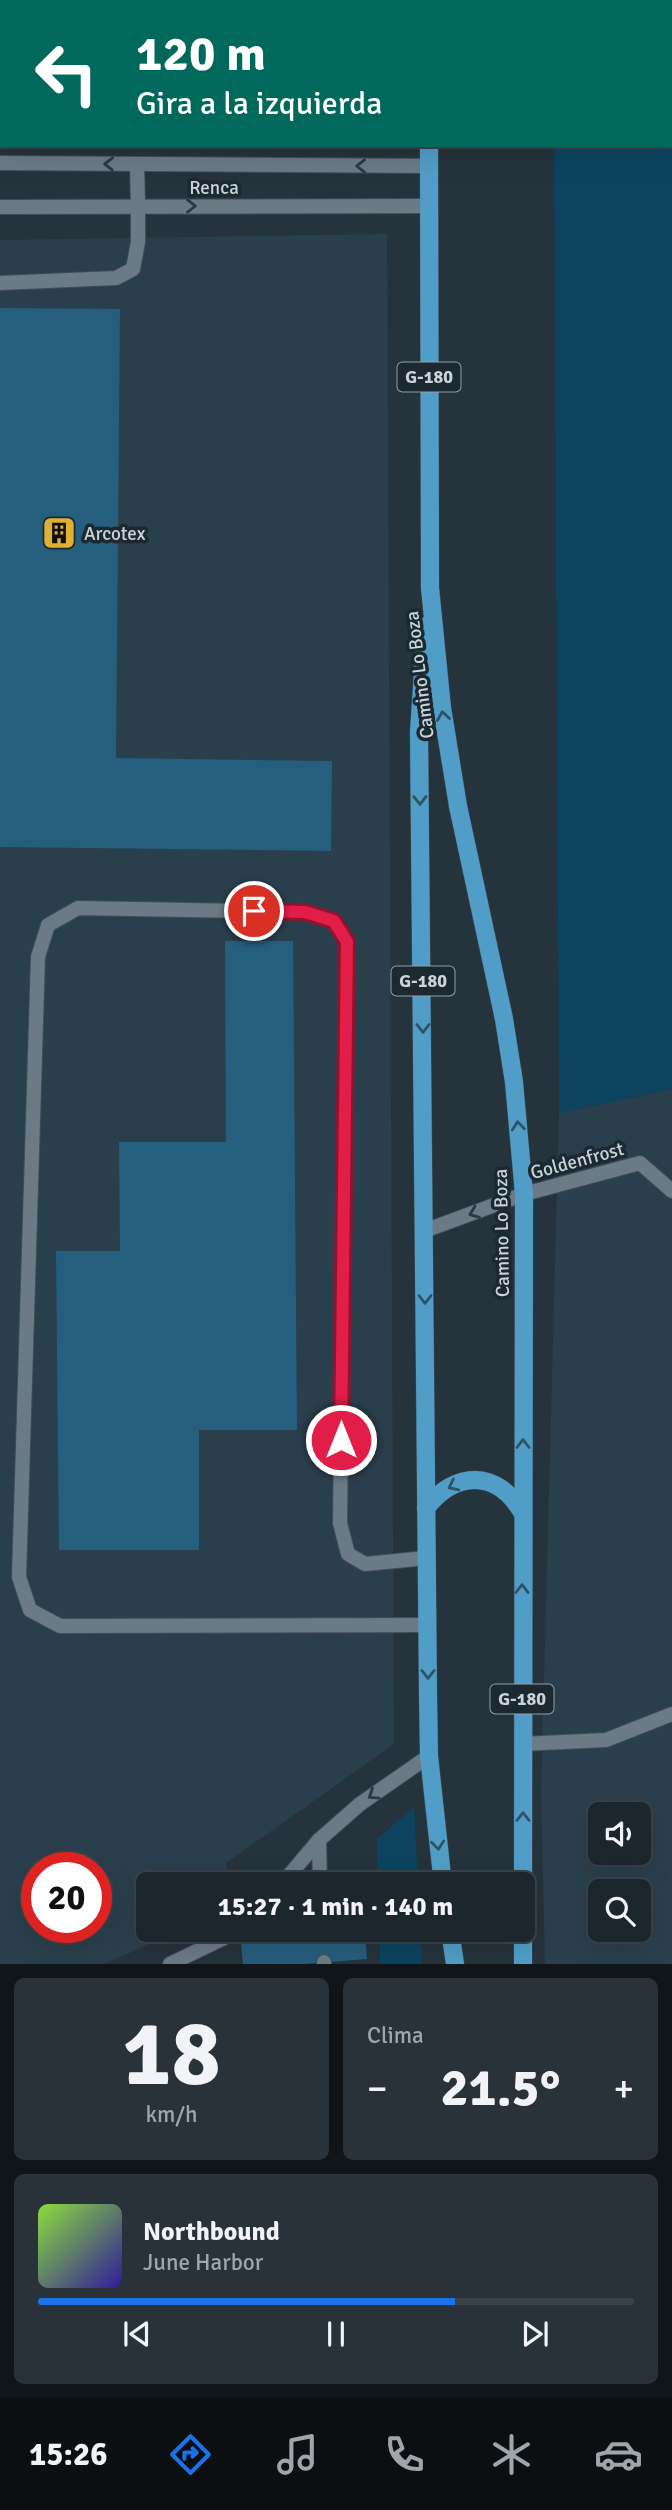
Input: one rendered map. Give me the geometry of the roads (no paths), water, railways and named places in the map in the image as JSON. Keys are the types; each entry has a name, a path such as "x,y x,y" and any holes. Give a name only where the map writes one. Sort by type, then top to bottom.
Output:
{"main road":[{"name":"Camino Lo Boza","path":"429,147 430,588 442,708 458,806 505,1019 517,1110 524,1194 523,1872"},
{"name":"Camino Lo Boza","path":"430,588 421,670 419,732 426,1558 429,1756 442,1872"},
{"path":"426,1508 450,1485 475,1480 490,1482 504,1489 522,1513"},
{"path":"452,1942 455,1964"},
{"path":"523,1942 523,1964"}],"street":[{"name":"Renca","path":"0,163 429,166"},
{"path":"0,283 116,278 133,269 138,242 137,165"},
{"name":"Renca","path":"0,207 428,206"},
{"path":"426,1558 365,1564 348,1554 340,1523 347,942 334,921 305,912 78,908 48,925 38,957 19,1577 30,1609 60,1626 427,1625"},
{"name":"Goldenfrost","path":"524,1194 640,1163 672,1191"},
{"path":"424,1231 524,1194"},
{"path":"523,1744 606,1740 672,1714"},
{"path":"292,1872 319,1840 359,1804 429,1756"},
{"path":"319,1840 320,1872"},
{"path":"170,1964 216,1942"}],"place":[{"name":"Arcotex","path":"59,533"}]}
